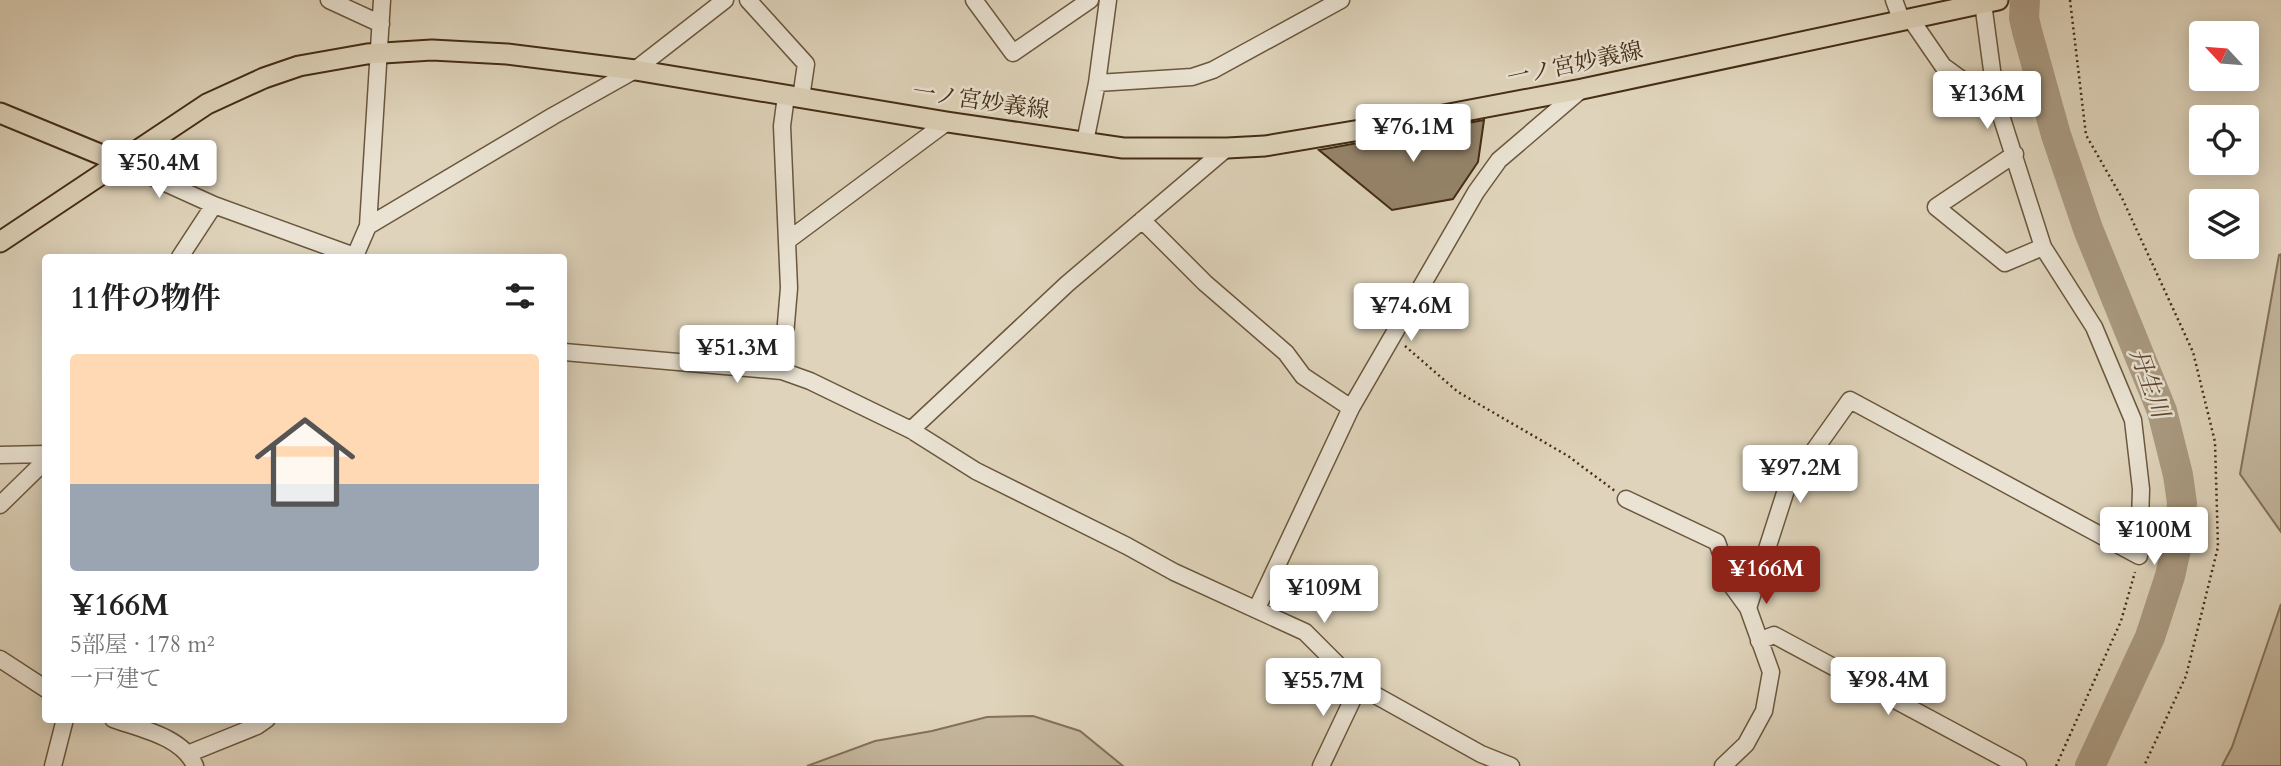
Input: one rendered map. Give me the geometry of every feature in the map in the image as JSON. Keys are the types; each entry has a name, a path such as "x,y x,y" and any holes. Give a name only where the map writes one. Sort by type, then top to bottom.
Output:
{"main road":[{"name":"一ノ宮妙義線","path":"0,242 206,104 251,83 299,66 380,53 464,51 635,71 1123,148 1227,148 1265,146 1582,89 1992,1"},
{"path":"0,113 119,162"}],"street":[{"path":"329,0 381,24"},
{"path":"368,226 382,0"},
{"path":"350,254 368,226 553,116 635,71 724,0"},
{"path":"748,0 806,64 782,127 789,288 782,371"},
{"path":"974,0 1013,53 1090,0"},
{"path":"1085,142 1097,83 1108,0"},
{"path":"1097,83 1192,77 1213,70 1341,0"},
{"path":"1894,0 1905,19 1943,66 1998,107"},
{"path":"1748,608 1786,490 1850,400 2139,556 2141,489 2133,420 2094,327 2043,247 1998,107 1992,1"},
{"path":"1257,608 1351,408 1476,192 1499,160 1582,89"},
{"path":"787,241 947,122"},
{"path":"911,430 1068,284 1227,148"},
{"path":"2015,154 1936,206 2005,262 2043,247"},
{"path":"119,162 214,205 344,254"},
{"path":"182,254 214,205"},
{"path":"1142,220 1205,283 1286,353 1303,376 1351,408"},
{"path":"567,352 782,371 810,381 911,430 976,471 1174,572 1305,632 1359,686 1481,754 1511,766"},
{"path":"0,455 42,454"},
{"path":"0,505 42,464"},
{"path":"1626,499 1717,542 1732,586 1748,608 1771,672 1764,710 1746,744 1723,766"},
{"path":"1759,641 1774,635 2018,766"},
{"path":"0,659 42,686"},
{"path":"1321,766 1359,686"},
{"path":"53,766 64,723"},
{"path":"124,723 164,737 193,759 261,723"}],"path":[{"path":"2070,0 2086,135 2122,198 2193,352 2215,442 2218,547 2186,676 2144,766"},
{"path":"1393,337 1458,391 1568,456 1626,499"},
{"path":"2056,766 2122,621 2139,556"}],"shaded area":[{"path":"2281,254 2281,532 2240,474"},
{"path":"2281,604 2281,766 2222,766 2232,747"},
{"path":"1033,716 1080,731 1123,766 807,766 875,741 932,731 987,717"}],"building":[{"path":"1484,120 1478,162 1453,199 1392,210 1319,150"}],"waterway":[{"name":"丹生川","path":"2025,0 2024,18 2056,135 2088,229 2162,411 2182,503 2179,536 2170,576 2150,637 2090,766"}]}
